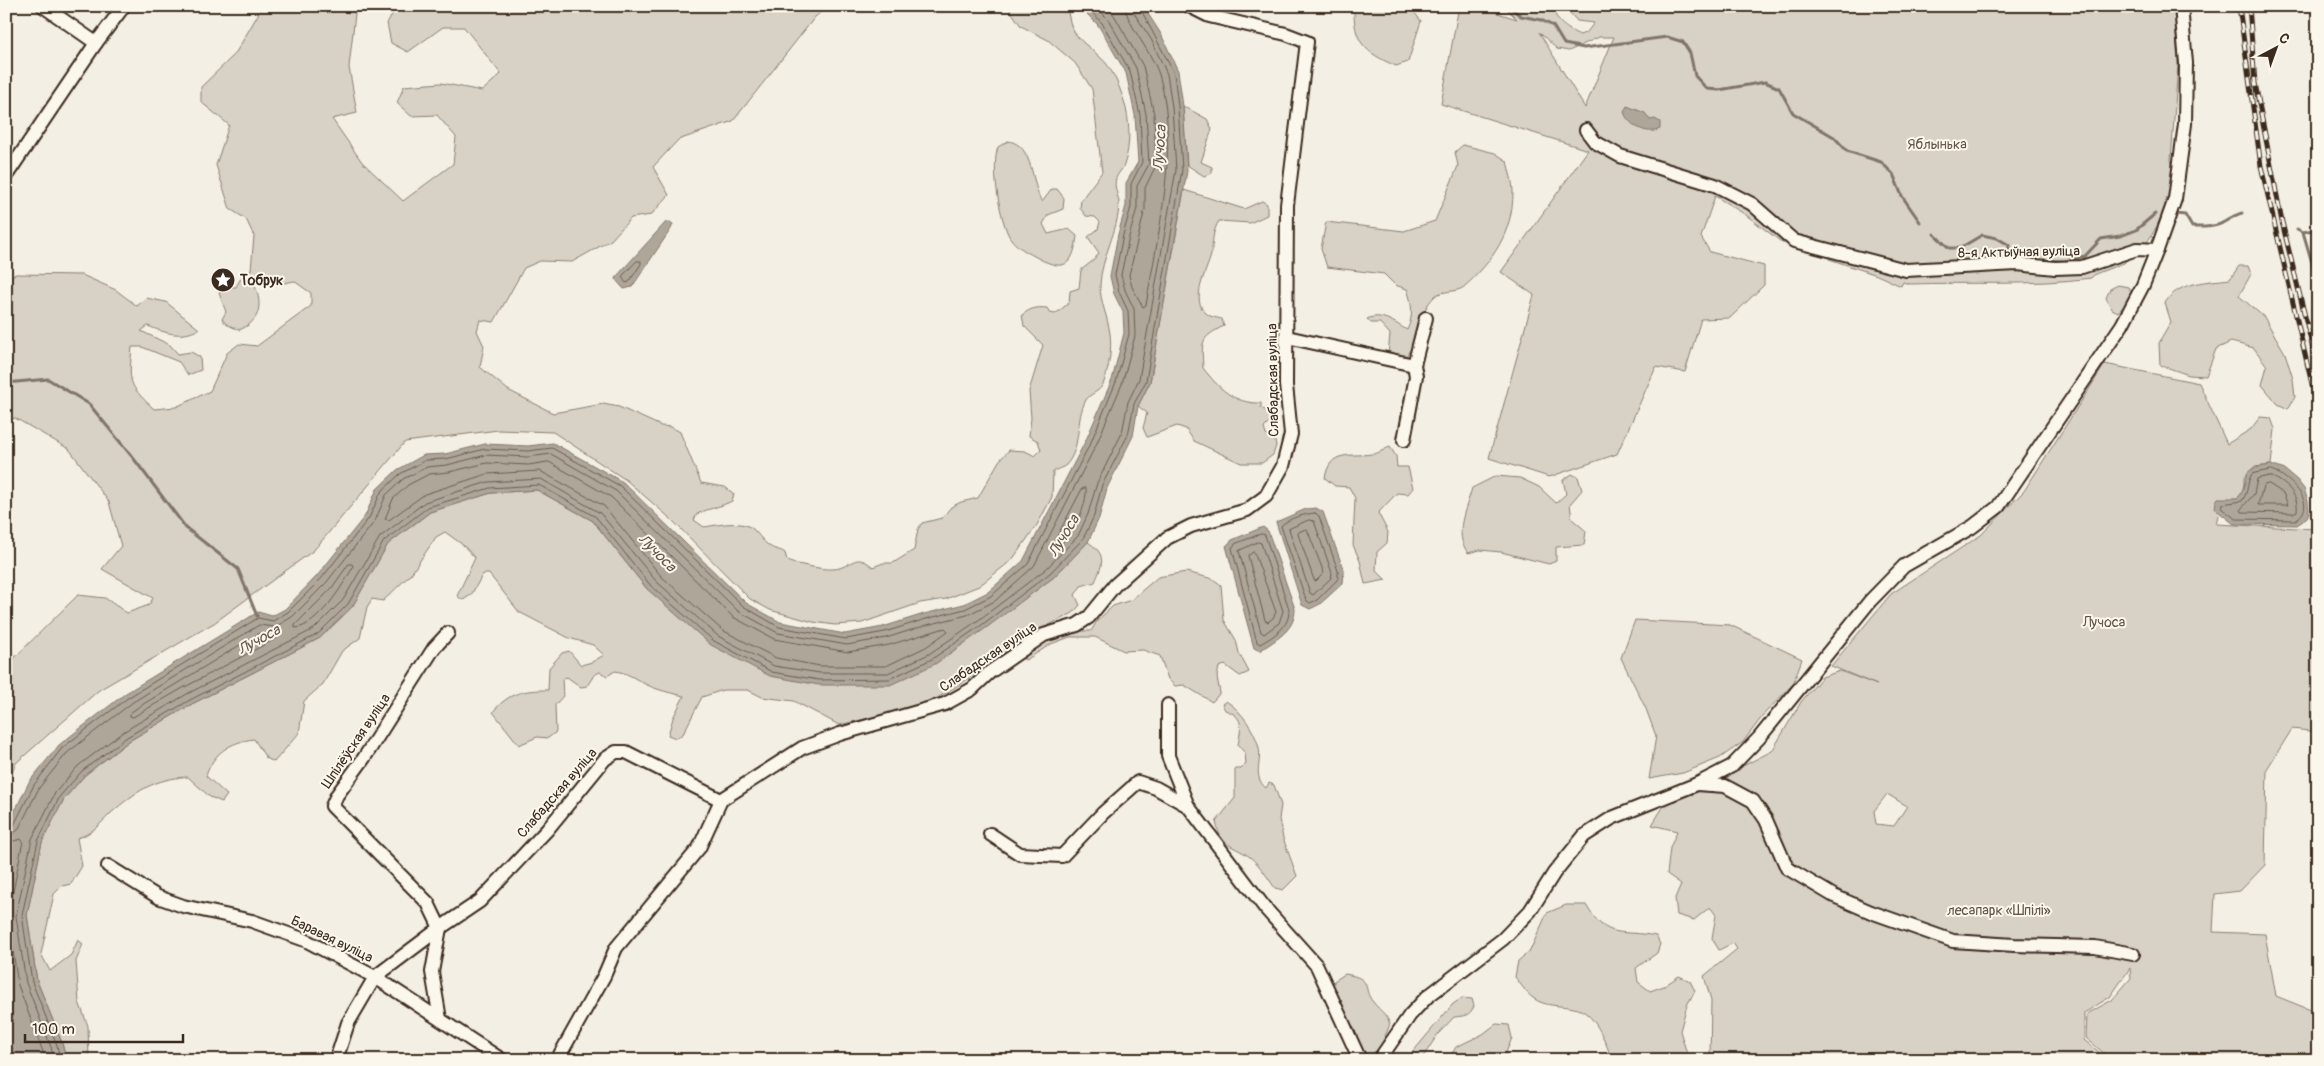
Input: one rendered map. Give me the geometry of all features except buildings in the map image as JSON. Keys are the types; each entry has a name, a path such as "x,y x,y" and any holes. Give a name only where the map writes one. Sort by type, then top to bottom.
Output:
{"street":[{"path":"43,6 96,44"},
{"path":"6,176 124,6"},
{"name":"Слабадская вуліца","path":"336,1060 348,1023 375,977 440,928 480,901 547,830 605,759 616,752 626,752 721,800 802,748 840,734 944,704 972,688 990,672 1044,635 1077,625 1089,617 1115,586 1167,538 1191,526 1247,510 1266,496 1283,466 1291,434 1286,385 1287,205 1307,42 1286,34 1209,16 1188,6"},
{"path":"1379,1060 1410,1015 1427,997 1503,939 1530,911 1554,873 1584,836 1612,818 1697,784 1732,766 1759,738 1870,600 1904,566 1972,527 1998,507 2122,325 2143,285 2157,250 2175,199 2185,124 2186,63 2181,6"},
{"name":"8-я Актыўная вуліца","path":"1586,130 1596,142 1620,156 1715,185 1752,204 1794,241 1906,270 2017,264 2055,268 2082,267 2137,249 2157,250"},
{"path":"1404,440 1416,376 1414,365 1426,318"},
{"path":"1287,337 1414,365"},
{"name":"Шпілёўская вуліца","path":"440,928 428,903 332,806 337,794 364,758 434,648 448,633"},
{"path":"1168,705 1168,756 1188,806 1265,908 1317,966 1360,1060"},
{"path":"990,834 1020,854 1062,856 1103,813 1138,782 1156,788 1188,806"},
{"path":"1697,784 1725,786 1753,801 1766,820 1787,868 1834,896 1871,912 1954,941 2095,947 2133,954"},
{"path":"557,1060 604,976 616,948 699,848 721,800"},
{"name":"Баравая вуліца","path":"108,866 158,897 183,906 252,921 304,940 375,977 502,1060"},
{"path":"440,928 432,972 440,1019"}],"green space":[{"path":"263,6 349,6 355,14 349,67 357,113 332,119 362,162 403,201 453,164 456,137 437,115 411,116 397,103 404,86 441,83 482,91 501,74 464,27 443,27 408,52 391,43 387,23 397,6 828,6 815,17 733,121 678,140 653,167 669,195 651,215 631,218 611,240 572,262 540,261 524,268 494,322 480,320 477,331 484,346 480,367 508,390 553,413 603,404 619,407 661,426 671,427 680,432 701,483 725,487 734,494 732,501 697,514 694,520 704,527 730,524 744,525 754,530 771,547 785,553 787,560 792,563 834,569 857,560 867,562 873,567 883,563 893,563 914,550 918,529 922,523 942,518 951,507 961,502 978,498 999,461 1009,450 1025,451 1035,456 1041,450 1038,441 1029,436 1031,418 1029,391 1043,345 1024,326 1022,315 1034,308 1047,308 1050,313 1055,314 1069,303 1070,291 1079,288 1081,270 1094,260 1099,253 1088,237 1098,229 1100,222 1095,217 1086,216 1080,208 1081,200 1102,172 1092,89 1075,63 1048,40 1021,26 1010,10 1012,6 1066,6 1075,33 1081,41 1105,62 1115,78 1126,108 1129,141 1124,165 1115,181 1119,201 1118,214 1103,264 1100,285 1111,340 1107,371 1103,385 1086,400 1080,416 1076,442 1071,458 1065,466 1053,472 1052,497 1037,525 1012,560 979,586 946,599 920,603 862,623 835,625 813,622 770,610 750,599 671,519 626,480 553,432 498,430 405,442 314,550 214,623 99,690 16,763 6,788 6,666 78,595 105,598 127,613 149,605 153,598 102,569 121,546 109,502 69,449 15,418 6,420 6,278 16,274 82,275 116,290 137,306 146,298 166,302 199,329 186,334 174,334 148,326 141,331 170,345 178,354 191,352 200,357 201,370 188,375 179,362 142,347 132,347 130,368 134,388 154,409 176,407 210,391 227,353 239,344 257,346 311,306 311,293 294,281 270,286 258,275 253,282 259,304 256,316 252,322 239,330 226,324 222,319 226,312 219,293 227,287 236,287 241,278 251,270 254,236 246,219 230,209 216,165 229,125 201,102 201,87 235,54"},
{"path":"1354,6 1417,6 1414,12 1421,21 1408,62 1396,66 1368,50 1358,37 1354,18"},
{"name":"Яблынька","path":"1459,6 1475,6 1517,19 1504,6 1555,6 1556,16 1562,24 1580,35 1587,32 1594,23 1577,21 1564,6 2174,6 2178,64 2170,190 2151,236 2124,263 2095,274 2091,278 2046,282 2000,283 1909,284 1903,282 1901,286 1877,275 1829,259 1826,256 1780,241 1746,215 1715,196 1701,237 1710,252 1764,266 1764,285 1730,318 1701,319 1685,372 1656,367 1617,454 1549,477 1489,458 1534,295 1501,272 1588,150 1441,104","holes":["1539,32 1557,49 1569,51 1599,37 1614,37 1585,108"]},
{"path":"1183,106 1207,119 1212,129 1201,162 1212,167 1212,173 1204,176 1187,165"},
{"path":"1008,141 1023,149 1031,166 1038,195 1042,202 1052,189 1057,189 1064,198 1063,209 1048,215 1043,224 1048,234 1069,229 1077,236 1073,255 1065,264 1052,264 1034,256 1023,250 1008,234 999,203 995,166 998,147"},
{"path":"1463,145 1495,153 1507,161 1513,192 1512,207 1505,233 1484,267 1464,287 1438,294 1429,303 1410,350 1405,357 1388,355 1390,334 1380,323 1371,323 1367,319 1372,317 1383,318 1407,330 1412,310 1407,289 1395,285 1384,274 1327,267 1321,249 1326,222 1404,231 1435,221 1458,166 1455,152"},
{"path":"1184,190 1244,209 1262,201 1267,204 1267,215 1250,223 1219,221 1214,233 1211,255 1199,293 1199,301 1202,308 1208,315 1222,319 1224,326 1210,334 1204,342 1202,352 1203,368 1214,382 1227,393 1242,401 1261,403 1261,408 1276,416 1264,428 1266,435 1275,441 1276,446 1273,455 1262,463 1241,463 1194,441 1186,429 1177,426 1147,437 1143,428 1147,413 1138,406 1150,382"},
{"path":"2239,266 2248,266 2251,274 2239,296 2264,317 2285,353 2293,379 2295,397 2288,409 2278,404 2262,385 2267,366 2254,348 2231,342 2216,349 2206,376 2189,375 2160,365 2159,343 2171,322 2165,303 2178,290 2185,287 2203,282 2230,279"},
{"path":"2118,285 2128,287 2132,292 2124,307 2118,312 2112,309 2106,298 2110,289"},
{"path":"2105,364 2199,383 2227,444 2251,429 2260,417 2271,418 2275,429 2271,465 2254,467 2244,478 2244,489 2238,498 2222,499 2216,524 2316,529 2318,732 2292,729 2267,769 2265,865 2240,891 2215,894 2213,932 2265,934 2276,996 2318,1013 2318,1060 2112,1060 2086,1038 2087,1014 2112,1000 2131,978 2130,968 2110,997 2084,1013 2084,1040 2109,1060 1710,1060 1711,1000 1704,976 1737,949 1733,943 1719,950 1712,938 1716,915 1710,907 1694,920 1677,915 1675,898 1681,884 1667,874 1670,848 1677,831 1652,825 1663,807 1772,751 1801,702 1822,677 1840,671 1877,685 1831,666 1891,594 1981,535 2024,491","holes":["1887,794 1907,806 1894,826 1876,824 1874,811"]},
{"path":"1390,447 1396,456 1397,467 1408,467 1413,488 1408,494 1397,493 1378,513 1388,532 1387,543 1377,552 1376,570 1386,580 1365,584 1360,561 1353,545 1355,498 1349,487 1335,486 1325,478 1331,462 1336,458 1349,455 1374,454"},
{"path":"1572,474 1578,477 1582,490 1570,504 1572,519 1586,531 1584,545 1556,547 1556,561 1549,564 1501,552 1480,550 1468,553 1461,538 1461,529 1472,488 1496,476 1520,478 1539,487 1556,503 1566,494 1563,480"},
{"path":"537,490 593,521 647,589 935,664 1054,577 1088,542 1098,551 1102,560 1095,582 1081,586 1075,595 1080,605 1073,613 1031,634 964,682 926,705 839,725 794,701 762,697 748,690 723,690 702,697 683,734 676,738 668,735 673,718 684,696 654,688 624,673 615,671 607,676 600,672 594,675 587,686 581,687 567,677 562,679 563,696 555,705 556,732 548,738 537,737 519,745 493,712 499,705 511,696 524,692 548,690 549,668 562,653 569,651 581,665 592,662 604,655 593,645 569,638 519,612 489,574 483,574 471,595 463,600 457,596 475,558 463,545 445,532 436,537 411,574 383,601 372,599 367,607 360,638 342,651 323,684 304,701 299,733 274,762 266,758 254,739 237,743 218,755 206,776 227,795 222,802 210,797 188,777 165,780 137,793 120,805 91,831 77,838 82,866 71,884 62,886 54,894 41,954 50,971 71,955 78,940 83,944 76,961 79,1002 88,1026 89,1060 66,1060 62,1043 37,981 27,915 42,842 64,799 85,775 129,741 192,704 320,638 352,607 388,544 430,512 491,493"},
{"path":"1186,572 1213,579 1221,585 1224,620 1236,640 1239,653 1249,672 1240,676 1225,665 1219,667 1217,677 1220,693 1212,702 1184,685 1175,686 1168,679 1160,656 1143,650 1124,651 1095,637 1070,637 1051,644 1026,660 1021,658 1054,638 1081,631 1091,631 1097,621 1113,606 1131,600 1158,577"},
{"path":"1635,620 1730,625 1802,659 1793,684 1765,713 1743,742 1720,758 1683,773 1649,779 1656,736 1646,709 1621,658"},
{"path":"1226,701 1242,715 1251,728 1260,754 1259,779 1266,788 1269,783 1274,785 1281,805 1279,819 1283,838 1297,876 1283,890 1275,888 1254,860 1224,841 1218,830 1216,822 1235,798 1235,769 1241,769 1246,764 1245,753 1238,745 1240,733 1239,719 1225,710 1222,704"},
{"path":"1566,905 1586,905 1601,924 1608,929 1624,933 1656,936 1660,944 1657,953 1636,968 1638,982 1650,991 1664,986 1679,976 1690,981 1695,991 1687,1005 1680,1031 1689,1060 1612,1060 1599,1029 1588,1015 1574,1008 1542,1003 1533,998 1523,988 1515,977 1518,961 1530,951 1547,913"},
{"path":"1345,974 1364,981 1370,997 1385,1014 1390,1024 1380,1049 1369,1055 1360,1048 1333,990 1334,981"},
{"path":"1462,998 1472,999 1474,1006 1471,1012 1464,1016 1454,1017 1438,1034 1421,1060 1406,1060 1453,1004"},
{"path":"1496,1024 1509,1025 1512,1038 1503,1060 1448,1060 1456,1047 1483,1034"}],"water":[{"name":"Лучоса","path":"1079,6 1143,6 1161,34 1178,71 1183,106 1187,171 1150,382 1138,406 1133,436 1107,488 1099,518 1088,542 1054,577 935,664 890,685 819,685 770,676 711,645 647,589 593,521 537,490 491,493 430,512 388,544 352,607 320,638 192,704 129,741 85,775 64,799 42,842 27,915 37,981 62,1043 66,1060 10,1060 6,1047 6,829 29,782 59,745 126,693 258,612 272,616 285,609 317,576 365,516 377,489 397,470 424,455 445,454 485,444 528,446 553,443 623,482 746,603 780,622 845,634 883,627 964,604 988,592 1023,561 1086,440 1112,380 1124,333 1123,312 1114,294 1110,276 1118,234 1126,206 1126,183 1138,162 1135,115 1126,73 1098,25"},
{"path":"1627,106 1645,113 1650,120 1655,119 1660,122 1660,129 1649,131 1634,125 1629,121 1624,112"},
{"path":"666,222 673,224 671,229 632,287 624,289 616,280 617,276"},
{"path":"2271,465 2285,470 2304,489 2309,513 2306,519 2297,525 2234,524 2215,509 2218,498 2238,498 2249,472 2253,469"},
{"path":"1316,508 1323,512 1344,571 1343,583 1320,604 1310,609 1302,605 1276,522 1306,509"},
{"path":"1263,527 1268,531 1295,609 1292,623 1284,634 1260,651 1254,648 1226,546 1232,540"}],"waterway":[{"path":"1508,6 1521,16 1541,20 1553,26 1564,44 1584,48 1667,37 1683,42 1690,53 1695,76 1707,89 1719,90 1765,82 1779,88 1793,113 1834,137 1847,151 1881,162 1893,174 1902,196 1920,222"},
{"path":"2175,214 2185,215 2192,227 2204,227 2220,224 2242,213"},
{"path":"2034,260 2065,261 2085,256 2101,239 2120,236 2136,230 2155,214"},
{"path":"2297,229 2303,232 2318,229"},
{"path":"2303,232 2318,283"},
{"path":"1934,234 1949,248 1960,248 1982,235 1997,238 2009,245 2008,255 2013,259"},
{"path":"6,383 48,379 89,404 134,459 186,528 238,569 257,616"}],"railway":[{"path":"2239,6 2261,166 2318,410"},
{"path":"2249,6 2255,83 2282,222 2318,370"}],"place":[{"name":"Тобрук","path":"223,280"}],"park label":[{"name":"лесапарк «Шпілі»","path":"1999,910"}]}
